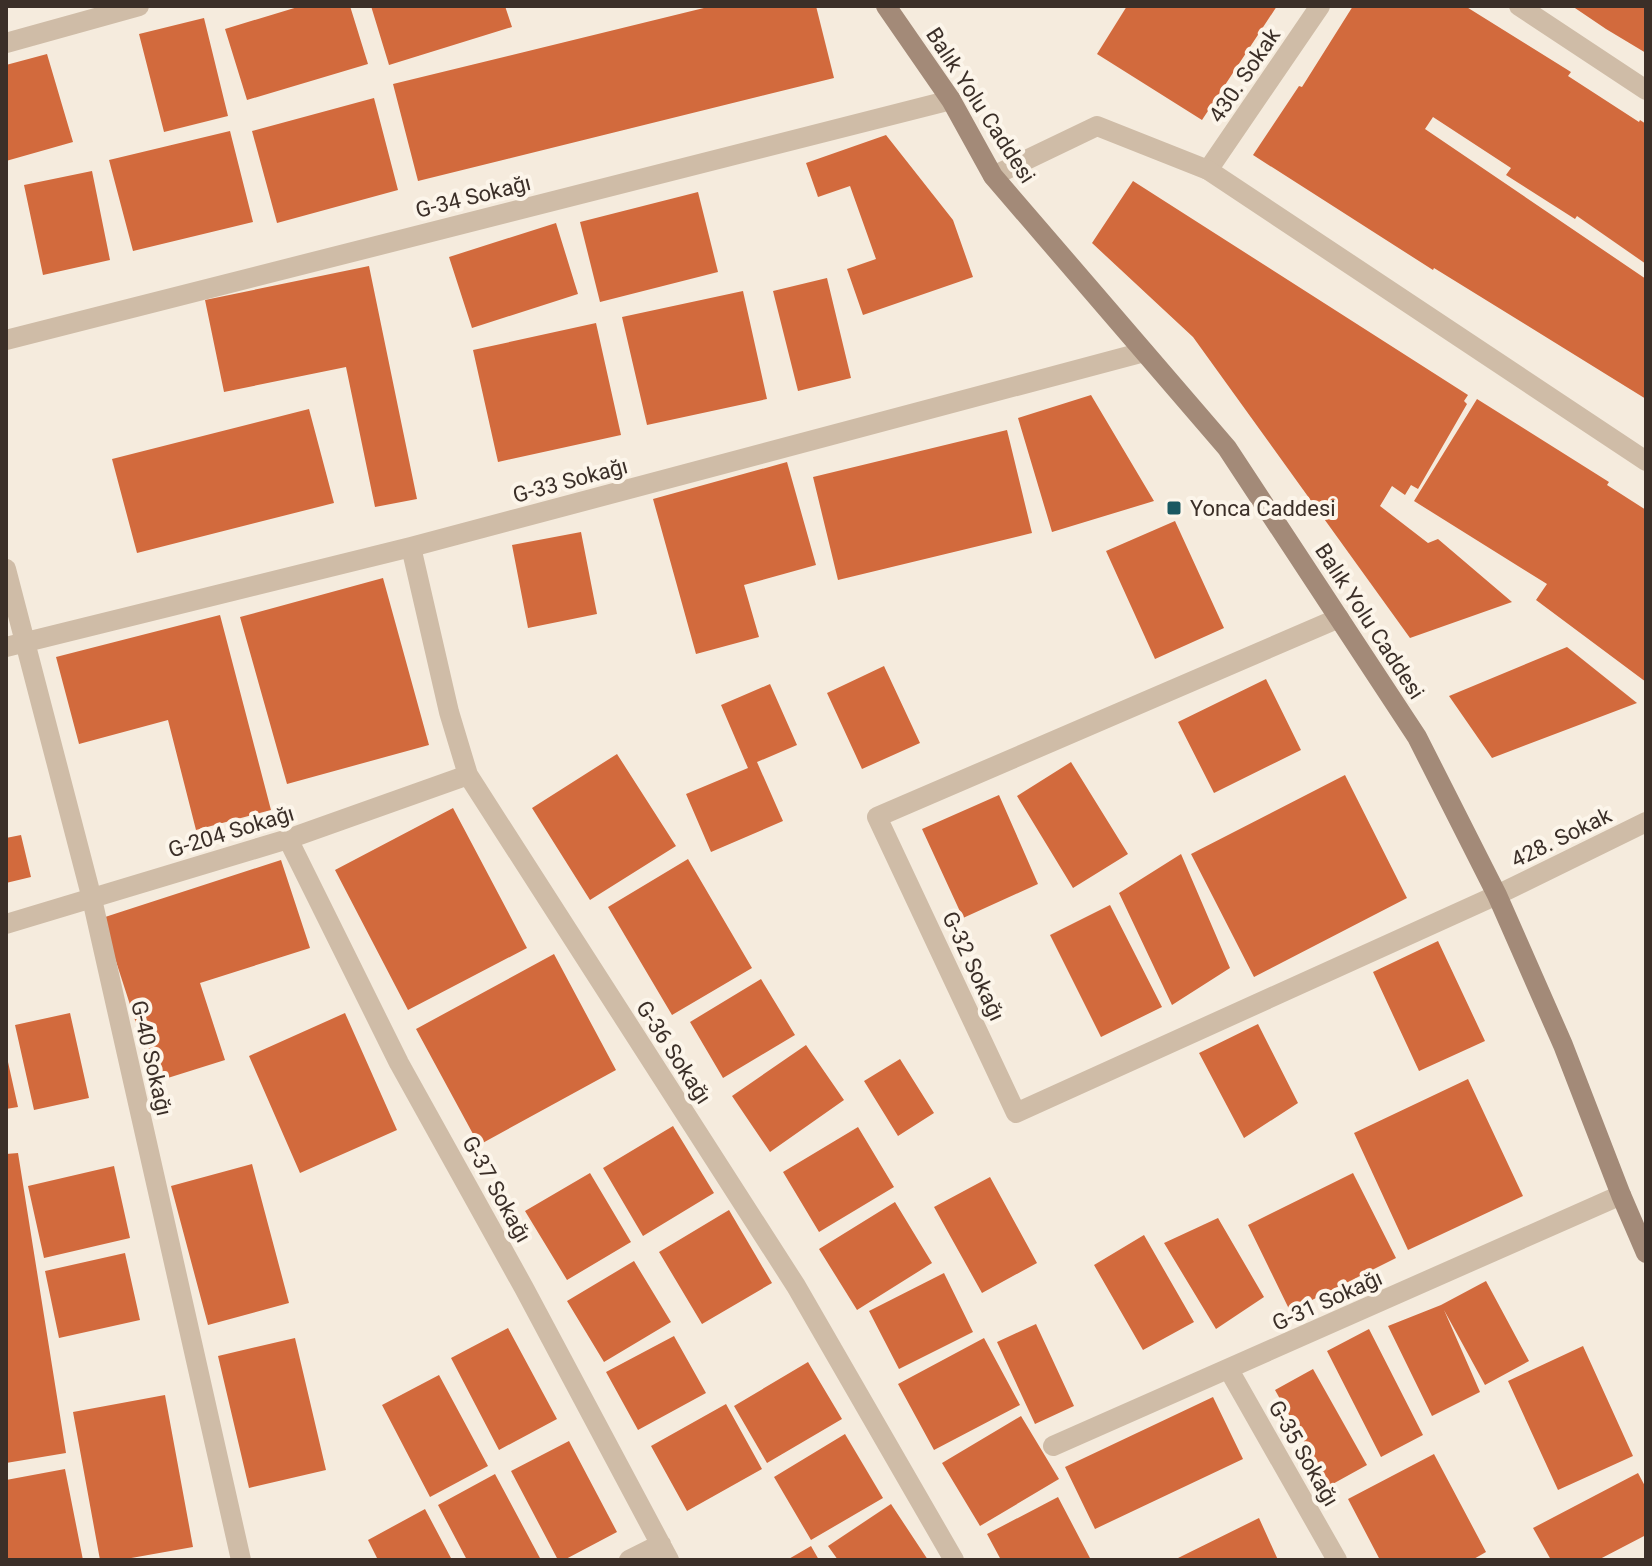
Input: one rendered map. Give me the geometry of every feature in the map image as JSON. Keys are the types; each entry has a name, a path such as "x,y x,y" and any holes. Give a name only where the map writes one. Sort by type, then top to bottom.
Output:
{"main road":[{"name":"Balık Yolu Caddesi","path":"886,6 951,100 993,176 1227,448 1417,737 1497,895 1563,1045 1646,1253"}],"street":[{"path":"6,43 139,6"},
{"name":"430. Sokak","path":"1208,170 1320,6"},
{"path":"1519,6 1646,90"},
{"name":"G-34 Sokağı","path":"6,340 951,100"},
{"path":"993,176 1097,126 1208,170 1646,461"},
{"name":"G-33 Sokağı","path":"15,645 411,547 1144,352"},
{"name":"G-36 Sokağı","path":"411,547 449,712 468,775 796,1286 954,1560"},
{"name":"G-40 Sokağı","path":"6,569 15,645 92,899 241,1560"},
{"name":"G-32 Sokağı","path":"1339,618 877,817 1016,1113 1497,895"},
{"name":"G-204 Sokağı","path":"6,924 288,839 468,775"},
{"name":"428. Sokak","path":"1497,895 1646,822"},
{"name":"G-37 Sokağı","path":"288,839 399,1063 665,1552"},
{"name":"G-31 Sokağı","path":"1053,1446 1621,1195"},
{"name":"G-35 Sokağı","path":"1229,1370 1337,1560"},
{"path":"629,1560 665,1552"}],"building":[{"path":"301,6 350,6 368,64 247,100 225,29"},
{"path":"371,6 505,6 512,27 389,65"},
{"path":"712,6 816,6 834,78 418,181 393,84"},
{"path":"1127,6 1277,6 1202,120 1097,54"},
{"path":"1353,6 1465,6 1571,72 1568,76 1646,124 1646,264 1577,216 1575,219 1506,175 1511,168 1433,117 1425,129 1646,279 1646,399 1433,270 1253,155 1299,86 1302,87"},
{"path":"1572,6 1646,6 1646,53 1606,29"},
{"path":"204,18 228,116 164,132 139,34"},
{"path":"47,54 73,142 6,161 6,65"},
{"path":"374,98 398,190 277,223 252,131"},
{"path":"230,131 253,222 133,251 109,160"},
{"path":"886,135 953,220 973,277 863,315 847,269 876,259 850,186 818,197 806,163"},
{"path":"92,171 110,260 43,275 24,185"},
{"path":"1133,181 1468,395 1464,401 1467,404 1418,489 1411,485 1405,495 1392,486 1380,506 1428,543 1438,539 1512,602 1410,638 1193,337 1092,243"},
{"path":"698,192 718,272 600,302 580,222"},
{"path":"556,223 578,294 472,328 449,257"},
{"path":"369,266 417,499 375,507 346,367 224,392 205,300"},
{"path":"827,278 851,378 798,391 773,291"},
{"path":"743,291 767,399 647,425 622,317"},
{"path":"596,323 621,435 498,462 473,350"},
{"path":"1091,395 1154,501 1052,532 1018,418"},
{"path":"1477,399 1609,482 1607,485 1646,510 1646,682 1536,600 1547,584 1414,501"},
{"path":"309,409 334,503 137,553 112,459"},
{"path":"1007,430 1032,533 838,580 813,477"},
{"path":"787,462 816,565 744,585 759,637 696,654 653,499"},
{"path":"1175,521 1224,628 1155,659 1106,551"},
{"path":"581,532 597,614 528,628 512,545"},
{"path":"383,578 429,745 287,784 240,617"},
{"path":"220,615 271,810 196,830 168,720 79,744 56,657"},
{"path":"1567,647 1637,703 1492,758 1449,696"},
{"path":"884,666 920,743 862,769 827,693"},
{"path":"1266,679 1301,750 1214,793 1178,722"},
{"path":"770,684 797,745 757,762 783,821 711,852 686,794 748,768 721,705"},
{"path":"617,754 676,846 590,900 532,808"},
{"path":"1071,762 1128,854 1073,888 1017,796"},
{"path":"1345,775 1407,898 1254,977 1191,854"},
{"path":"999,795 1038,884 963,918 922,829"},
{"path":"453,808 527,948 408,1010 335,870"},
{"path":"21,835 31,877 6,883 6,838"},
{"path":"1181,854 1230,968 1172,1005 1119,893"},
{"path":"688,859 752,968 672,1015 608,907"},
{"path":"281,860 310,948 200,983 225,1060 155,1082 102,918"},
{"path":"1110,905 1162,1007 1101,1037 1050,935"},
{"path":"1438,941 1485,1041 1419,1071 1373,972"},
{"path":"554,954 616,1070 479,1145 416,1029"},
{"path":"761,979 795,1035 723,1078 690,1022"},
{"path":"70,1013 89,1098 34,1110 15,1025"},
{"path":"345,1013 397,1130 300,1173 249,1056"},
{"path":"1258,1024 1298,1103 1244,1138 1199,1053"},
{"path":"806,1045 844,1100 770,1152 732,1096"},
{"path":"6,1053 18,1107 6,1109"},
{"path":"900,1059 934,1113 898,1136 864,1081"},
{"path":"1468,1079 1523,1196 1408,1250 1354,1133"},
{"path":"673,1126 714,1193 643,1236 603,1168"},
{"path":"858,1127 894,1187 819,1232 783,1172"},
{"path":"18,1153 66,1453 6,1463 6,1154"},
{"path":"252,1164 289,1303 208,1325 171,1186"},
{"path":"114,1166 130,1238 44,1258 28,1186"},
{"path":"590,1173 631,1242 567,1280 525,1211"},
{"path":"1353,1173 1396,1258 1290,1311 1248,1225"},
{"path":"990,1177 1037,1263 982,1293 934,1207"},
{"path":"895,1202 932,1263 857,1310 819,1249"},
{"path":"729,1210 772,1283 702,1324 659,1252"},
{"path":"1218,1218 1264,1297 1216,1329 1164,1243"},
{"path":"1144,1235 1194,1322 1143,1350 1094,1265"},
{"path":"125,1253 140,1320 59,1338 45,1271"},
{"path":"634,1261 671,1322 604,1362 567,1301"},
{"path":"944,1273 973,1332 899,1369 869,1311"},
{"path":"1486,1281 1529,1361 1485,1385 1444,1310 1480,1392 1432,1416 1388,1326 1441,1305"},
{"path":"1036,1324 1074,1406 1035,1424 997,1342"},
{"path":"508,1328 557,1419 499,1450 451,1358"},
{"path":"1369,1329 1423,1435 1381,1457 1327,1351"},
{"path":"674,1336 706,1393 638,1430 606,1372"},
{"path":"295,1338 326,1470 249,1488 218,1356"},
{"path":"984,1338 1020,1405 934,1450 898,1384"},
{"path":"1583,1346 1633,1456 1558,1490 1508,1381"},
{"path":"808,1362 842,1419 767,1463 734,1406"},
{"path":"1313,1369 1367,1465 1329,1486 1275,1390"},
{"path":"439,1375 488,1466 430,1497 382,1405"},
{"path":"165,1395 193,1547 120,1560 100,1560 73,1412"},
{"path":"1213,1397 1243,1459 1095,1529 1065,1467"},
{"path":"726,1404 762,1469 687,1511 651,1446"},
{"path":"1021,1416 1059,1479 980,1526 942,1463"},
{"path":"845,1434 883,1498 811,1540 774,1477"},
{"path":"569,1441 617,1532 564,1560 558,1560 511,1471"},
{"path":"1434,1454 1486,1552 1472,1560 1380,1560 1348,1499"},
{"path":"65,1469 83,1560 6,1560 6,1480"},
{"path":"1638,1473 1646,1488 1646,1535 1598,1560 1551,1560 1533,1528"},
{"path":"495,1474 541,1560 467,1560 438,1505"},
{"path":"1058,1497 1091,1560 1001,1560 987,1534"},
{"path":"891,1504 928,1560 838,1560 828,1546"},
{"path":"425,1509 452,1560 378,1560 368,1540"},
{"path":"1259,1518 1278,1560 1174,1560"},
{"path":"811,1546 819,1560 787,1560"}],"place":[{"name":"Yonca Caddesi","path":"1174,508"}]}
